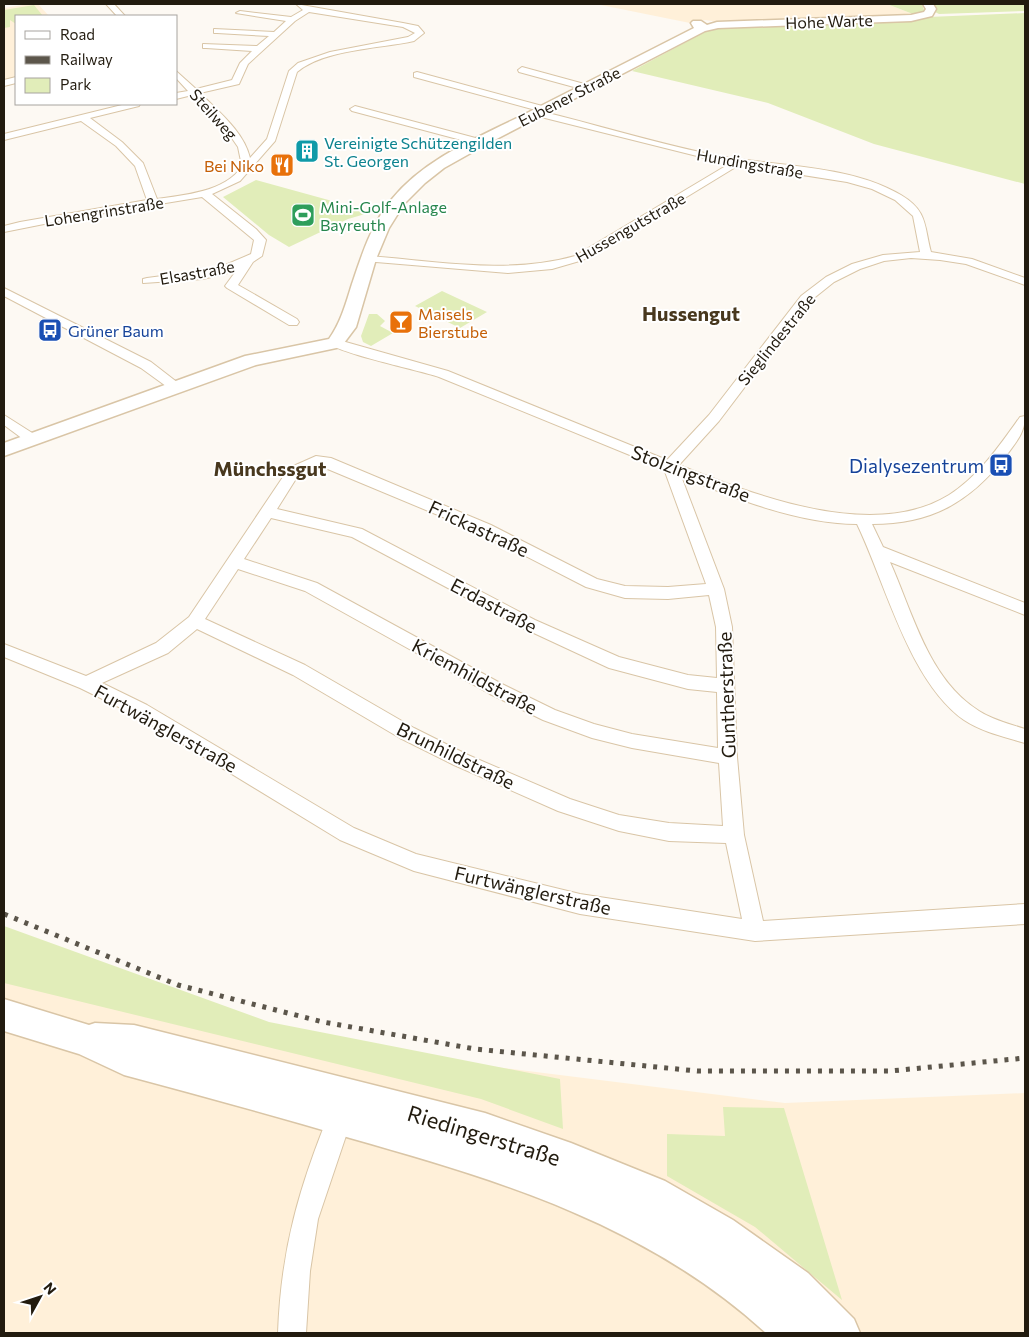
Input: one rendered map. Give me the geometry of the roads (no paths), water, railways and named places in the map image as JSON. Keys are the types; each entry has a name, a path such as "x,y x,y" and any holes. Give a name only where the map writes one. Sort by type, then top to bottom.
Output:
{"street":[{"path":"110,4 121,15"},
{"path":"204,193 233,182 261,154 272,139 294,71 299,64 316,57 411,40 420,33 415,28 403,25 308,10 300,4"},
{"name":"Hohe Warte","path":"702,28 717,25 911,18 928,14 931,9 928,4"},
{"path":"178,96 236,82 244,63 292,19 308,10"},
{"path":"240,13 292,19"},
{"name":"Eubener Straße","path":"335,343 347,327 368,259 381,228 398,202 439,165 585,87 702,28"},
{"path":"217,31 276,34"},
{"path":"206,46 260,49"},
{"path":"522,70 585,87"},
{"name":"Steilweg","path":"178,75 230,130 243,147 247,166"},
{"name":"Hundingstraße","path":"417,75 539,111 736,163 845,179 893,196 915,211 920,220 926,255"},
{"path":"4,137 132,105"},
{"path":"355,109 480,142"},
{"path":"82,117 119,144 140,165 153,202"},
{"name":"Hussengutstraße","path":"368,259 508,270 530,270 564,264 591,252 736,163"},
{"name":"Lohengrinstraße","path":"4,229 63,216 204,193"},
{"name":"Elsastraße","path":"204,193 252,231 260,240 256,256 248,262 231,286 293,322"},
{"name":"Sieglindestraße","path":"670,466 714,418 806,299 821,284 841,271 878,259 926,255 979,264 1025,282"},
{"name":"Elsastraße","path":"147,281 220,271 248,262"},
{"path":"4,291 146,365 175,386"},
{"path":"4,450 175,386 251,360 335,343"},
{"name":"Stolzingstraße","path":"335,343 358,352 403,361 443,374 670,466 766,502 827,517 862,519 898,518 923,513 946,504 966,492 980,478 1025,420"},
{"path":"4,418 32,439"},
{"name":"Frickastraße","path":"267,512 294,471 316,460 326,461 486,529 592,583 625,592 668,593 716,589"},
{"name":"Guntherstraße","path":"670,466 716,589 724,627 728,757 734,835 755,931"},
{"name":"Furtwänglerstraße","path":"86,683 162,648 196,621 267,512"},
{"name":"Erdastraße","path":"267,512 297,517 358,533 529,624 580,649 615,663 688,682 726,686"},
{"path":"862,519 878,551 917,645 934,678 953,700 970,715 992,727 1025,736"},
{"path":"878,551 1025,609"},
{"name":"Kriemhildstraße","path":"234,562 311,587 496,689 549,715 592,731 632,741 728,757"},
{"name":"Brunhildstraße","path":"196,621 299,670 407,733 462,760 565,805 619,823 669,832 734,835"},
{"name":"Furtwänglerstraße","path":"4,650 86,683 142,710 347,834 414,862 580,904 755,931 1025,914"},
{"name":"Riedingerstraße","path":"4,1015 83,1039 124,1058 476,1156 559,1187 642,1224 706,1261 777,1314 795,1333"},
{"name":"Riedingerstraße","path":"83,1039 134,1041 485,1130 571,1161 652,1194 720,1233 794,1287 840,1333"},
{"path":"292,1333 295,1280 302,1233 340,1118"}],"railway":[{"path":"6,915 4,914 178,985 323,1022 475,1049 697,1071 890,1071 1025,1058"}],"place":[{"name":"Vereinigte Schützengilden St. Georgen","path":"307,151"},
{"name":"Bei Niko","path":"282,165"},
{"name":"Mini-Golf-Anlage Bayreuth","path":"303,215"},
{"name":"Maisels Bierstube","path":"401,322"},
{"name":"Grüner Baum","path":"50,330"},
{"name":"Dialysezentrum","path":"1001,465"}],"district":[{"name":"Hussengut","path":"691,313"},
{"name":"Münchssgut","path":"270,468"}]}
